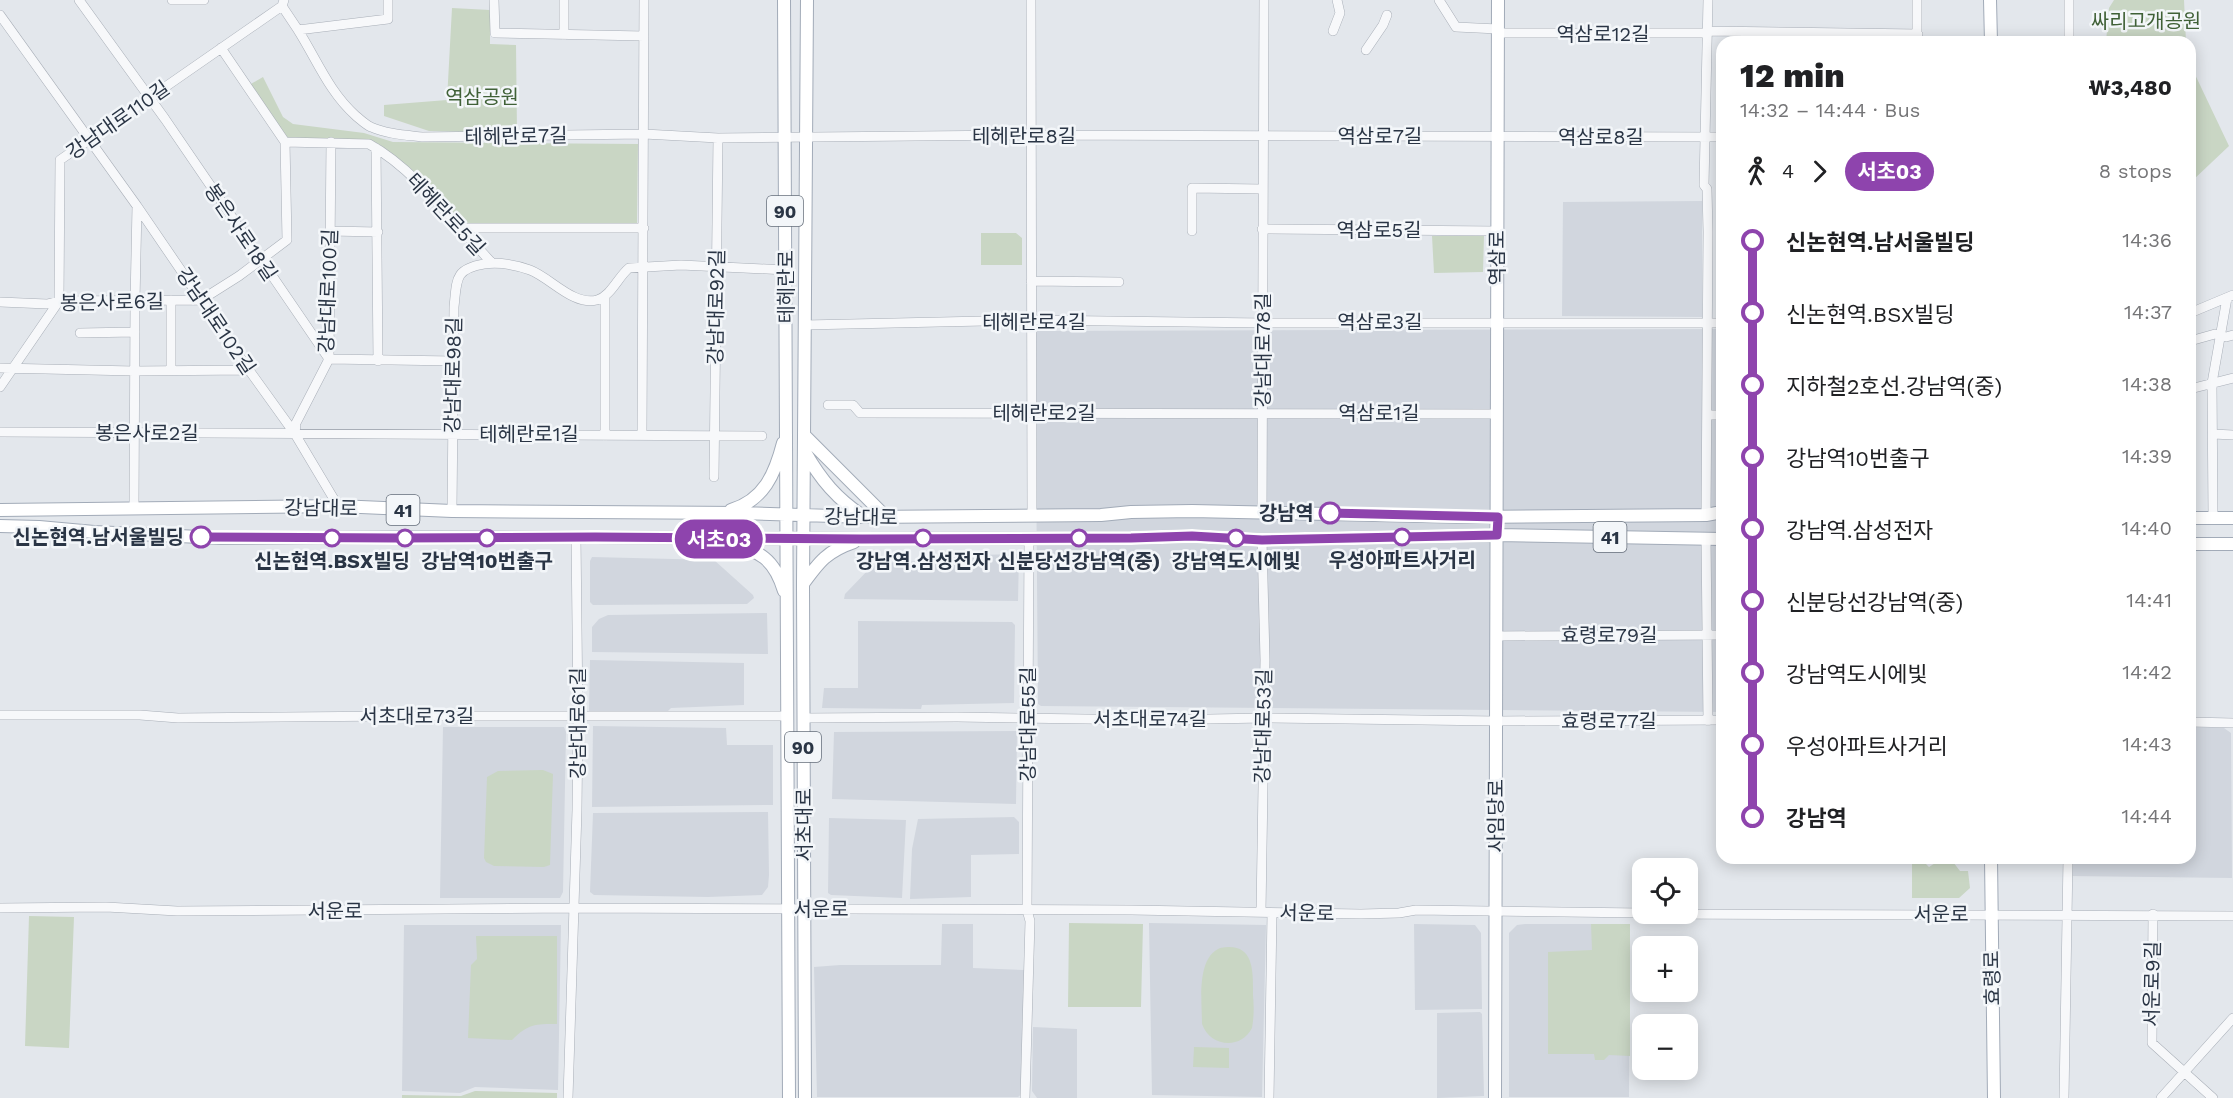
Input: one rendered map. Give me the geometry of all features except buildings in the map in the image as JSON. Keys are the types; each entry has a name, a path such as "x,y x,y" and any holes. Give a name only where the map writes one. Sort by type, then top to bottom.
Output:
{"main road":[{"name":"테헤란로","path":"784,0 787,538"},
{"name":"테헤란로","path":"804,516 807,0"},
{"name":"역삼로","path":"1497,535 1498,0"},
{"path":"1990,0 1990,36"},
{"path":"724,513 752,500 766,486 776,465 787,423"},
{"path":"804,435 886,517"},
{"path":"787,450 792,454 792,487 799,491 804,484"},
{"path":"804,450 824,483 847,505 864,517"},
{"name":"강남대로","path":"0,510 338,506 452,511 724,513 864,517 1262,511 1498,517 1716,513"},
{"name":"서초대로","path":"804,516 805,1098"},
{"path":"2196,518 2233,518"},
{"name":"강남대로","path":"0,526 221,538 862,539 1192,536 1262,540 1497,535 1716,539"},
{"name":"사임당로","path":"1495,1098 1497,535"},
{"name":"서초대로","path":"787,538 789,1098"},
{"path":"720,539 759,553 771,563 777,570 788,603"},
{"path":"803,584 824,557 841,546 862,539"},
{"path":"2196,544 2233,544"},
{"name":"효령로","path":"1991,864 1994,1098"}],"street":[{"path":"172,0 204,0"},
{"path":"298,30 388,19 388,0"},
{"path":"494,0 495,33 644,36"},
{"path":"564,0 564,35"},
{"path":"642,435 644,0"},
{"path":"1030,0 1032,516"},
{"name":"강남대로78길","path":"1262,511 1264,0"},
{"path":"1333,31 1340,13 1337,0"},
{"name":"역삼로12길","path":"1439,0 1456,27 1498,31 1708,32 1848,36"},
{"path":"1706,515 1708,232 1707,189 1704,185 1708,0"},
{"path":"1917,0 1918,36"},
{"path":"2069,0 2069,36"},
{"name":"봉은사로18길","path":"82,1 329,359"},
{"name":"테헤란로7길","path":"283,3 310,48 319,69 350,110 369,127 394,134 422,137 644,134 718,138 785,137"},
{"name":"강남대로110길","path":"59,301 60,160 283,3"},
{"name":"강남대로102길","path":"0,15 137,206 295,434 338,506"},
{"path":"1366,50 1387,15"},
{"path":"201,300 287,240 285,142 221,48"},
{"name":"테헤란로8길","path":"785,137 1263,136"},
{"name":"역삼로7길","path":"1263,136 1496,137"},
{"name":"역삼로8길","path":"1496,137 1716,137"},
{"name":"강남대로92길","path":"714,477 718,138"},
{"name":"테헤란로5길","path":"285,142 369,144 395,161 492,263 530,270 578,299 594,301 605,297"},
{"name":"강남대로100길","path":"295,434 296,423 329,359 331,142"},
{"name":"테헤란로5길","path":"376,148 378,361"},
{"path":"1192,231 1192,188 1262,189"},
{"path":"135,508 134,371 137,206"},
{"path":"459,228 644,228"},
{"name":"역삼로5길","path":"1262,229 1497,231"},
{"path":"330,231 378,232"},
{"name":"강남대로98길","path":"452,511 456,284 462,272 468,267 492,263"},
{"path":"605,436 605,297 629,268 643,265 681,265 786,270"},
{"path":"1031,281 1119,282"},
{"path":"2196,311 2230,297"},
{"path":"2213,517 2212,383 2220,335 2230,297"},
{"path":"171,300 171,370"},
{"name":"봉은사로6길","path":"0,302 47,304 59,301 201,300"},
{"path":"0,387 59,301"},
{"name":"테헤란로4길","path":"805,325 1030,320 1264,323"},
{"name":"역삼로3길","path":"1264,323 1716,323"},
{"path":"80,333 135,332"},
{"path":"2196,339 2215,334 2226,337 2233,335"},
{"path":"329,359 454,362"},
{"path":"0,368 134,371 249,370"},
{"path":"2196,387 2233,378"},
{"name":"테헤란로2길","path":"828,405 853,405 860,413 1262,414"},
{"name":"역삼로1길","path":"1262,414 1496,414"},
{"path":"1707,415 1716,415"},
{"name":"봉은사로2길","path":"0,432 295,434"},
{"name":"테헤란로1길","path":"295,434 762,436"},
{"path":"2213,434 2233,435"},
{"name":"강남대로61길","path":"568,1098 578,716 576,537"},
{"name":"강남대로55길","path":"1025,1098 1030,921 1027,910 1029,538"},
{"path":"1706,538 1708,720"},
{"name":"강남대로53길","path":"1261,912 1265,660 1262,540"},
{"name":"효령로79길","path":"1497,636 1716,635"},
{"name":"서초대로73길","path":"0,715 140,715 178,718 788,716"},
{"name":"서초대로74길","path":"803,718 962,717 1155,720 1264,718 1497,721"},
{"name":"효령로77길","path":"1497,721 1716,720"},
{"path":"2196,722 2233,723"},
{"path":"2064,1098 2068,864"},
{"name":"서운로","path":"0,908 106,907 177,911 804,909 1361,914 1416,910 1632,914"},
{"path":"1269,1098 1272,913"},
{"name":"서운로","path":"1698,914 2233,916"},
{"name":"서운로9길","path":"2153,914 2152,1043 2213,1098"},
{"path":"2161,1098 2233,1018"}],"shaded area":[{"path":"1702,201 1702,317 1562,316 1563,202"},
{"path":"1716,329 1716,712 1041,706 1038,704 1035,331"},
{"path":"1019,554 1018,601 844,599 845,594 870,568 879,563 925,561 937,556"},
{"path":"592,557 714,560 754,598 747,604 593,605 590,602 590,561"},
{"path":"767,613 768,654 592,652 592,627 599,619 608,615"},
{"path":"858,621 1012,622 1015,625 1014,703 922,705 921,709 822,708 824,688 858,688"},
{"path":"590,660 744,663 744,705 671,708 667,712 589,711"},
{"path":"593,726 726,728 727,745 773,745 773,805 592,807"},
{"path":"443,727 564,727 566,732 563,892 560,898 440,898"},
{"path":"2196,727 2224,728 2231,733 2232,878 2072,876 2071,864 2196,864"},
{"path":"1017,731 1016,804 832,799 834,732"},
{"path":"768,812 769,875 768,887 762,895 708,897 594,895 590,892 593,813"},
{"path":"1014,817 1019,822 1019,854 971,855 971,897 910,899 912,849 918,819"},
{"path":"829,818 906,820 902,898 828,893"},
{"path":"1149,923 1266,925 1262,1097 1152,1095"},
{"path":"942,924 973,924 973,968 1024,970 1023,1093 1018,1097 817,1097 814,967 941,965"},
{"path":"1414,924 1475,925 1481,933 1482,1009 1415,1010"},
{"path":"1630,924 1629,1097 1509,1097 1509,933 1517,925"},
{"path":"404,925 561,925 558,1090 475,1087 460,1093 402,1091"},
{"path":"1480,1012 1482,1014 1484,1096 1437,1098 1437,1013"},
{"path":"1033,1027 1077,1029 1077,1098 1037,1098 1032,1091"}],"green space":[{"name":"싸리고개공원","path":"2114,0 2184,0 2186,36 2107,36 2109,8"},
{"name":"역삼공원","path":"452,8 490,10 490,44 516,45 517,133 429,131 384,116 384,105 447,100"},
{"path":"263,77 283,117 293,124 364,133 393,142 638,144 637,223 458,223 370,140 286,139 249,85"},
{"name":"싸리고개공원","path":"2196,77 2229,146 2196,177"},
{"path":"981,233 1016,233 1022,238 1022,265 981,265"},
{"path":"1432,236 1484,236 1483,272 1434,273"},
{"path":"543,770 553,774 550,865 544,867 494,866 486,862 484,858 487,777 498,771"},
{"path":"1912,864 1926,864 1929,867 1934,864 1955,864 1960,871 1968,871 1970,888 1959,898 1912,898"},
{"path":"29,916 74,917 69,1048 25,1046"},
{"path":"1069,923 1143,924 1141,1007 1068,1007"},
{"path":"1591,924 1630,924 1630,1056 1609,1055 1604,1060 1595,1060 1594,1054 1548,1054 1548,952 1592,950"},
{"path":"476,936 557,936 557,1024 532,1026 512,1040 468,1038 471,965 477,959"},
{"path":"1220,948 1240,949 1246,954 1250,960 1253,977 1252,1028 1241,1040 1226,1043 1212,1037 1202,1024 1201,993 1204,971 1212,953"},
{"path":"1194,1047 1229,1048 1229,1068 1193,1067"},
{"path":"475,1091 557,1093 557,1098 402,1098 402,1095 461,1096"}],"bus line":[{"name":"서초03","path":"201,537 862,539 1192,536 1262,540 1497,535 1498,517 1330,513"}],"place":[{"name":"강남역","path":"1330,513"},
{"name":"신논현역.남서울빌딩","path":"201,537"},
{"name":"우성아파트사거리","path":"1402,537"},
{"name":"신논현역.BSX빌딩","path":"332,538"},
{"name":"강남역10번출구","path":"487,538"},
{"name":"강남역.삼성전자","path":"923,538"},
{"name":"신분당선강남역(중)","path":"1079,538"},
{"name":"강남역도시에빛","path":"1236,538"}]}
